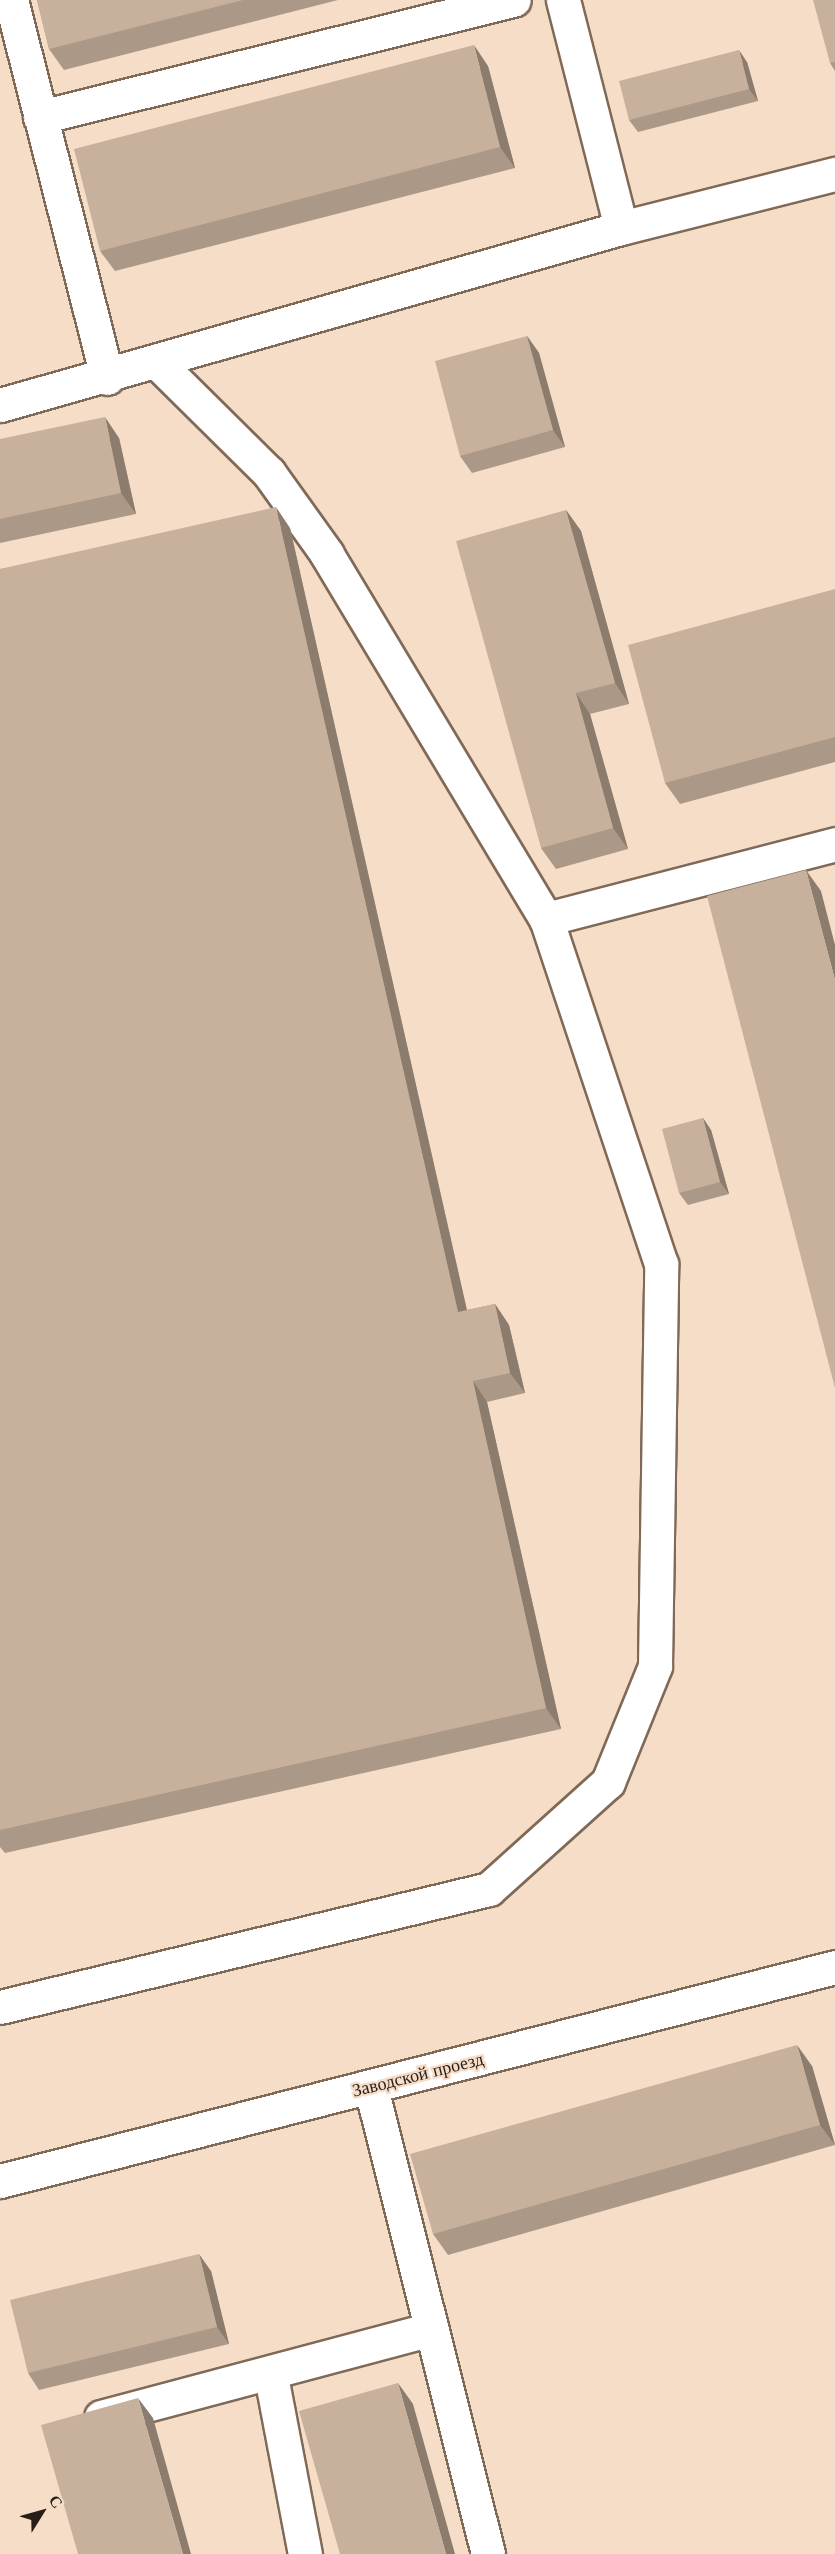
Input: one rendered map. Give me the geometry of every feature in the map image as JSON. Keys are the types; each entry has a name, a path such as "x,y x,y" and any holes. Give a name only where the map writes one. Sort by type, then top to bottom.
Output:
{"street":[{"path":"10,0 107,378"},
{"path":"40,117 514,0"},
{"path":"563,0 621,228"},
{"path":"0,405 107,378 621,228 835,174"},
{"path":"0,2007 489,1889 608,1782 655,1666 661,1264 546,919 327,554 268,473 157,362"},
{"path":"546,919 835,844"},
{"name":"Заводской проезд","path":"0,2181 371,2088 835,1967"},
{"path":"371,2088 488,2554"},
{"path":"101,2417 272,2376 432,2329"},
{"path":"272,2376 305,2554"}],"building":[{"path":"37,0 243,0 49,49"},
{"path":"813,0 835,0 835,62 830,63"},
{"path":"474,45 500,147 100,251 74,149"},
{"path":"739,50 749,89 629,120 619,81"},
{"path":"527,336 553,430 460,456 435,361"},
{"path":"105,417 121,493 0,519 0,439"},
{"path":"276,507 458,1312 495,1304 510,1373 473,1381 546,1708 0,1830 0,569"},
{"path":"566,510 615,683 576,693 613,828 541,848 456,541"},
{"path":"835,589 835,737 665,783 628,645"},
{"path":"806,870 835,980 835,1388 707,896"},
{"path":"703,1118 720,1182 679,1193 662,1129"},
{"path":"797,2045 820,2125 433,2234 410,2154"},
{"path":"199,2254 217,2327 28,2373 10,2300"},
{"path":"398,2383 446,2554 340,2554 299,2411"},
{"path":"138,2398 183,2554 78,2554 41,2425"}]}
